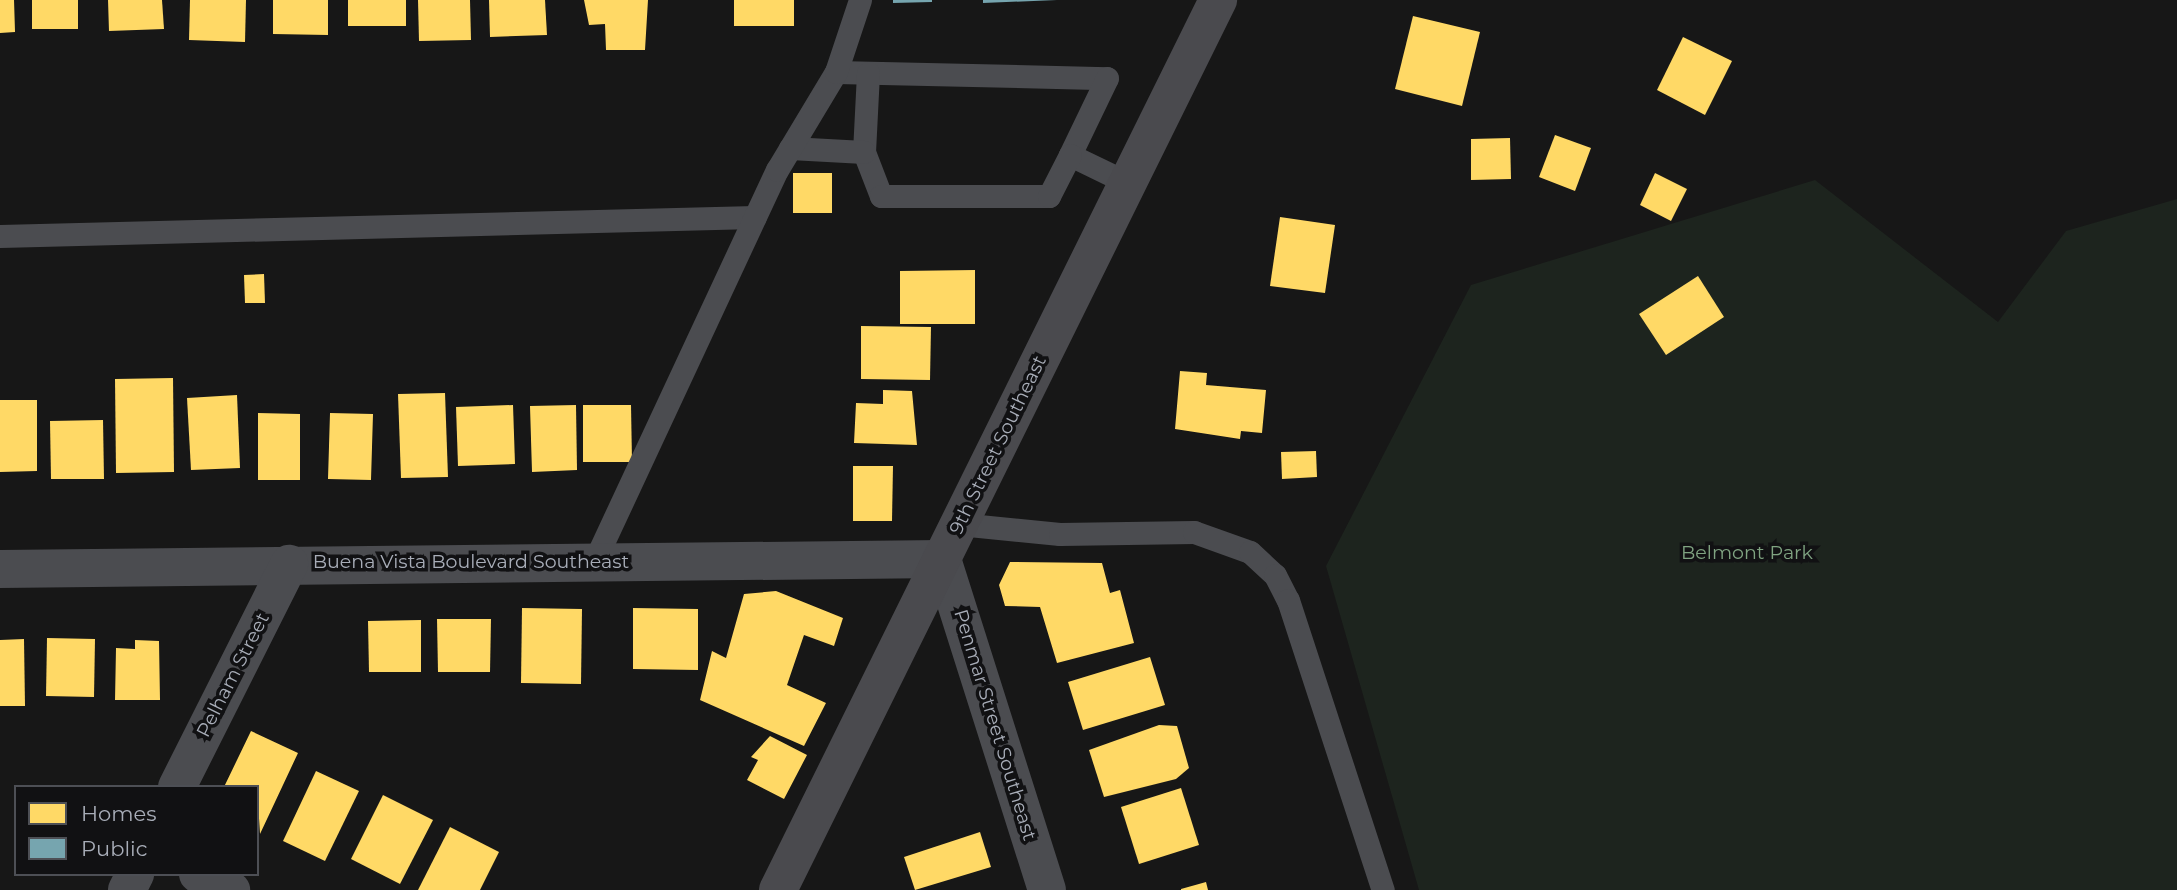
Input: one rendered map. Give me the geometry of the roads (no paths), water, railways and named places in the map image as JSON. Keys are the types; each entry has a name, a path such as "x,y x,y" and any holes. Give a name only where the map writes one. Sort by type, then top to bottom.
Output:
{"street":[{"name":"9th Street Southeast","path":"778,890 1218,0"},
{"name":"Buena Vista Boulevard Southeast","path":"0,569 942,559"},
{"name":"Penmar Street Southeast","path":"942,559 1047,890"},
{"name":"Pelham Street","path":"178,785 289,564"},
{"path":"202,876 231,890"}],"lane":[{"path":"594,562 755,217 790,148 836,72 860,0"},
{"path":"836,72 1107,78 1049,196 881,196 864,152 868,73"},
{"path":"790,148 864,152"},
{"path":"1070,155 1128,183"},
{"path":"0,236 755,217"},
{"path":"960,524 1060,534 1194,532 1250,552 1275,575 1288,600 1383,890"}],"park label":[{"name":"Belmont Park","path":"1747,553"}]}
